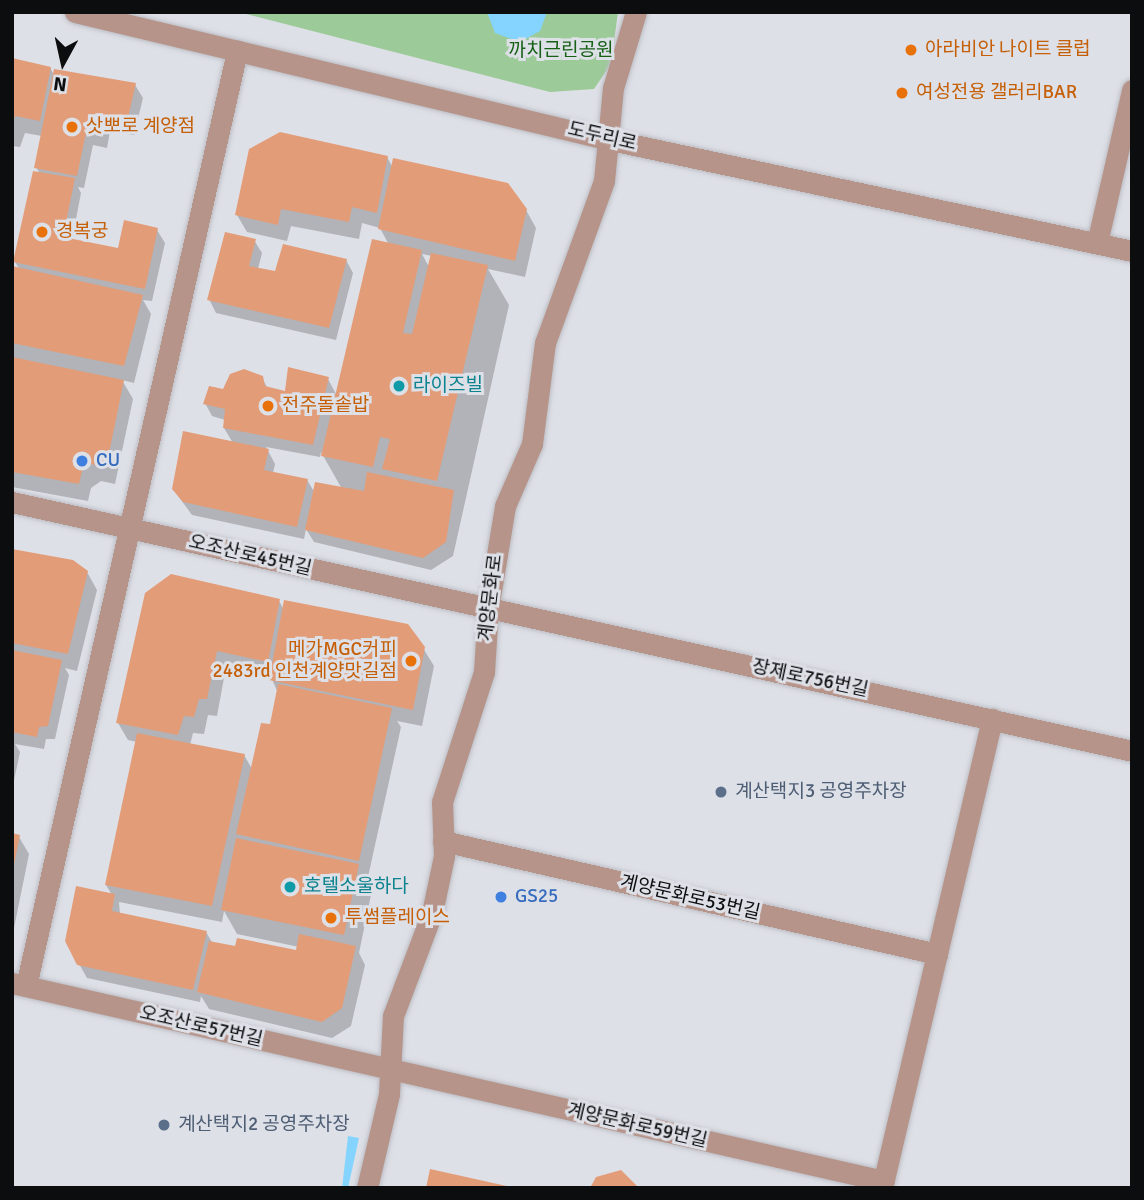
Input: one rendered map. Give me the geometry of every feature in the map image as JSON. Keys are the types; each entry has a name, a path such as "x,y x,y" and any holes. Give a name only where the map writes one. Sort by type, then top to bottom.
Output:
{"street":[{"name":"도두리로","path":"75,12 606,139 1132,251"},
{"name":"계양문화로","path":"366,1188 389,1094 393,1016 432,913 443,841 442,802 484,671 488,610 505,506 532,444 545,343 604,181 613,88 636,12"},
{"path":"19,984 129,528 237,51"},
{"path":"1097,243 1132,90"},
{"name":"오조산로45번길","path":"12,502 488,610"},
{"name":"장제로756번길","path":"488,610 1132,751"},
{"path":"883,1184 992,719"},
{"name":"계양문화로53번길","path":"443,841 937,954"},
{"name":"오조산로57번길","path":"19,984 390,1070"},
{"name":"계양문화로59번길","path":"390,1070 883,1184"}],"green space":[{"name":"까치근린공원","path":"238,12 618,12 611,64 594,89 550,92"}],"water":[{"path":"487,12 547,12 540,31 520,42 495,33"},
{"path":"348,1136 359,1138 348,1188 342,1188"}],"building":[{"path":"12,58 51,67 40,121 15,116 12,124"},
{"name":"삿뽀로 계양점","path":"54,69 136,83 127,122 103,118 100,135 86,133 77,176 34,168"},
{"path":"280,132 388,156 377,213 352,207 349,222 281,209 278,225 235,215 249,149"},
{"path":"393,158 508,183 527,209 515,261 378,229"},
{"name":"경복궁","path":"33,171 75,178 63,237 118,248 124,220 158,228 145,289 13,262"},
{"path":"225,232 256,239 249,266 275,271 283,244 347,259 329,328 207,300"},
{"name":"라이즈빌","path":"372,239 422,250 403,333 412,334 431,253 488,265 437,481 382,469 390,439 380,437 373,467 321,456"},
{"path":"12,266 143,295 124,366 12,343"},
{"path":"12,357 124,380 106,468 91,464 82,471 79,484 12,472"},
{"name":"전주돌솥밥","path":"288,367 329,377 313,445 223,428 225,409 203,404 209,386 223,389 230,374 244,369 263,376 265,386 285,391"},
{"path":"183,431 269,449 264,470 308,479 297,527 183,502 172,489"},
{"path":"367,472 454,490 446,542 423,558 305,530 315,482 364,491"},
{"path":"12,549 73,560 88,571 68,654 12,643"},
{"path":"171,574 280,599 268,662 217,651 207,699 199,699 194,717 184,716 178,735 116,723 145,593"},
{"path":"284,600 408,624 425,647 413,710 269,680"},
{"path":"12,650 62,660 48,726 39,727 37,737 12,732"},
{"path":"278,684 392,708 359,861 236,834 261,723 270,724"},
{"path":"137,733 245,754 212,906 105,885"},
{"path":"12,833 20,835 13,869 12,869"},
{"name":"호텔소울하다","path":"236,838 359,864 344,935 221,910"},
{"path":"76,886 115,894 112,911 207,931 193,990 77,965 65,941"},
{"path":"299,934 356,946 342,1008 322,1022 197,992 209,941 235,946 237,938 296,950"},
{"path":"430,1169 511,1187 511,1188 426,1188"},
{"path":"621,1170 639,1188 590,1188 596,1177"}],"place":[{"name":"아라비안 나이트 클럽","path":"911,50"},
{"name":"여성전용 갤러리BAR","path":"902,93"},
{"name":"삿뽀로 계양점","path":"72,127"},
{"name":"경복궁","path":"42,232"},
{"name":"라이즈빌","path":"399,386"},
{"name":"전주돌솥밥","path":"268,406"},
{"name":"CU","path":"82,461"},
{"name":"메가MGC커피 2483rd 인천계양맛길점","path":"411,661"},
{"name":"계산택지3 공영주차장","path":"721,792"},
{"name":"호텔소울하다","path":"290,887"},
{"name":"GS25","path":"501,897"},
{"name":"투썸플레이스","path":"331,918"},
{"name":"계산택지2 공영주차장","path":"164,1125"}]}
